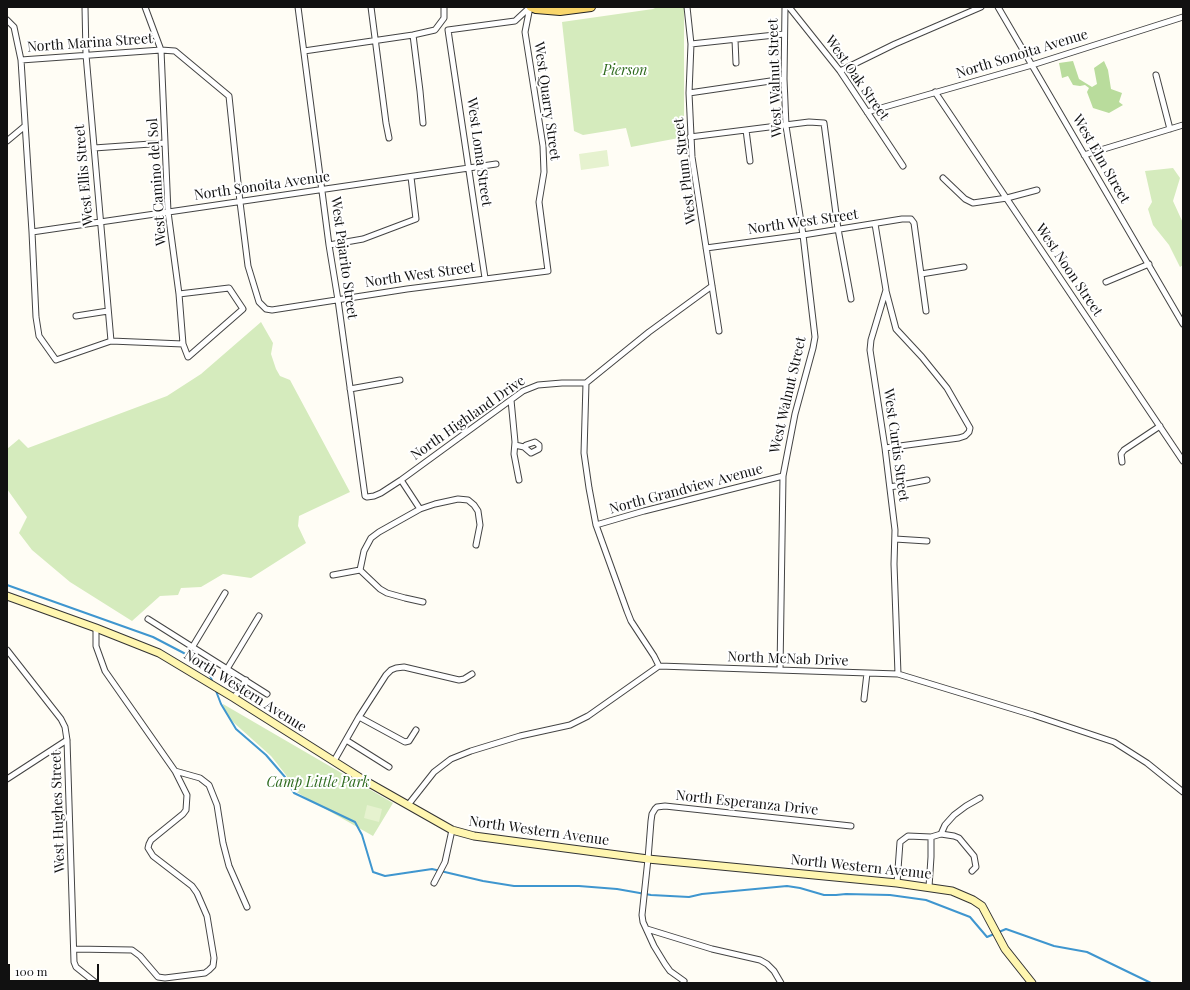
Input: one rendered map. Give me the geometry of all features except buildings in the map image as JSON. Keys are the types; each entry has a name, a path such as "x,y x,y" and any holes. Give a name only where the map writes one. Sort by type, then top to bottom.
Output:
{"main road":[{"path":"530,7 560,11 590,7"}],"street":[{"name":"West Ellis Street","path":"85,7 86,55 111,340"},
{"name":"West Camino del Sol","path":"145,7 161,50 168,212 179,294 183,344 188,357 243,309 230,288 179,294"},
{"name":"West Pajarito Street","path":"297,7 365,496 369,497 381,493"},
{"path":"370,7 389,138"},
{"path":"304,51 413,35 435,30 444,18 444,7"},
{"name":"West Loma Street","path":"485,278 448,30 514,21 530,7"},
{"name":"West Quarry Street","path":"530,7 525,32 543,146 544,172 539,202 548,270"},
{"name":"West Plum Street","path":"687,7 692,44 689,93 692,157 720,331"},
{"name":"West Walnut Street","path":"780,670 783,476 795,414 815,342 803,235 786,126 784,79 785,7"},
{"name":"West Oak Street","path":"789,7 840,71 903,166"},
{"path":"840,71 895,44 981,7"},
{"name":"West Elm Street","path":"998,7 1183,324"},
{"name":"North Sonoita Avenue","path":"867,112 1032,65 1183,17"},
{"path":"7,20 14,27 21,60 36,317 39,336 56,360 111,340 183,344"},
{"path":"692,44 784,34"},
{"path":"413,35 423,123"},
{"path":"735,40 736,63"},
{"name":"North Marina Street","path":"21,60 161,50"},
{"path":"161,50 175,52 229,96 240,202"},
{"path":"1156,75 1170,129"},
{"path":"689,93 784,79"},
{"name":"West Noon Street","path":"935,92 1183,461"},
{"path":"690,137 808,122 822,122 825,124 838,229 851,299"},
{"path":"1084,155 1183,125"},
{"path":"7,141 25,126"},
{"path":"746,130 750,161"},
{"path":"94,148 165,143"},
{"name":"North Sonoita Avenue","path":"32,232 496,164"},
{"path":"330,245 363,238 416,218 411,176"},
{"path":"943,178 965,199 973,203 1007,198 1037,190"},
{"name":"North West Street","path":"240,202 248,266 257,295 262,305 266,309 272,310 386,292 548,270"},
{"name":"North West Street","path":"706,248 803,235 902,219 911,219 914,223 921,274"},
{"name":"West Curtis Street","path":"875,224 886,290 871,340 870,350 890,487 894,538 898,674"},
{"path":"1106,282 1149,264"},
{"path":"926,311 921,274 964,267"},
{"path":"408,805 434,772 451,759 471,751 520,736 570,725 588,716 659,666 631,620 596,525 584,453 586,383 649,332 712,286"},
{"path":"885,448 959,438 965,436 969,432 970,428 947,388 922,357 896,329 886,290"},
{"path":"76,316 108,311"},
{"path":"350,388 400,380"},
{"name":"North Highland Drive","path":"381,493 523,392 538,385 586,383"},
{"path":"511,400 515,445 514,454 519,480"},
{"path":"1122,462 1121,454 1124,450 1160,426"},
{"path":"515,445 524,447"},
{"name":"North Grandview Avenue","path":"596,525 644,511 783,476"},
{"path":"401,480 420,509"},
{"path":"890,487 927,480"},
{"path":"360,570 364,551 371,538 420,509 450,500 468,500 478,511 480,519 479,536 476,545"},
{"path":"894,538 927,541"},
{"path":"333,575 360,570"},
{"path":"360,570 380,589 387,593 423,602"},
{"path":"194,646 225,593"},
{"name":"North Western Avenue","path":"7,596 96,628 159,653 334,761 452,830 474,836 648,859 897,883 952,890 964,895 982,906 1005,949 1032,983"},
{"path":"227,669 259,616"},
{"path":"148,619 194,646 267,694"},
{"path":"75,949 132,950 140,956 158,977 165,978 205,973 213,966 214,958 207,916 197,892 192,886 149,852 149,844 156,836 183,814 187,804 187,795 175,771 105,671 96,646 96,628"},
{"name":"West Hughes Street","path":"7,650 61,719 65,727 67,740 74,955 76,967 96,983"},
{"name":"North McNab Drive","path":"659,666 898,674 1033,715 1114,742 1148,763 1183,792"},
{"path":"334,761 359,717 386,675 391,670 404,667 459,680 472,674"},
{"path":"864,699 867,673"},
{"path":"234,698 246,680"},
{"path":"359,717 404,742 409,742 416,730"},
{"path":"7,779 67,740"},
{"path":"346,740 389,767"},
{"path":"175,771 200,778 209,785 217,805 223,843 229,866 246,907"},
{"path":"940,834 945,825 954,815 980,798"},
{"name":"North Esperanza Drive","path":"648,859 652,814 654,809 658,807 665,806 851,826"},
{"path":"434,883 445,862 452,830"},
{"path":"897,883 900,842 908,836 931,837 940,834 954,836 963,842 974,856 976,867 972,871"},
{"path":"929,887 932,852 931,837"},
{"path":"648,859 642,915 643,922 654,946 665,964 670,971 684,981"},
{"path":"647,929 712,949 760,960 774,971 781,983"}],"green space":[{"name":"Pierson","path":"657,7 684,7 684,137 631,147 626,128 583,135 574,131 562,22 653,9"},
{"path":"1073,61 1079,79 1092,87 1097,84 1094,68 1104,61 1108,70 1111,89 1122,93 1119,102 1123,105 1109,113 1093,108 1087,92 1089,88 1085,85 1073,85 1068,76 1062,78 1059,63"},
{"path":"607,150 609,166 581,170 579,154"},
{"path":"1173,168 1180,178 1173,201 1183,223 1183,265 1180,267 1169,245 1153,225 1148,209 1152,202 1145,171"},
{"path":"261,322 273,343 271,354 276,369 280,376 290,380 350,492 299,516 298,526 306,543 251,578 223,574 201,587 181,588 178,595 160,596 132,621 70,582 32,550 19,533 27,517 7,489 7,449 19,439 28,448 167,396 201,374"},
{"name":"Camp Little Park","path":"223,704 393,803 373,836 295,791 286,775 271,756 233,722 224,710"},
{"path":"367,805 382,809 379,822 364,818"}],"waterway":[{"path":"7,585 153,637 201,662 208,670 213,683"},
{"path":"216,691 221,704 236,729 266,755 285,777 294,793 355,822 362,835 373,872 385,876 432,869 483,881 514,886 579,886 617,889 651,895 689,897 702,894 787,886 824,895 890,895 926,900 970,917 987,937 1006,929 1054,946 1087,952 1151,983"}]}
